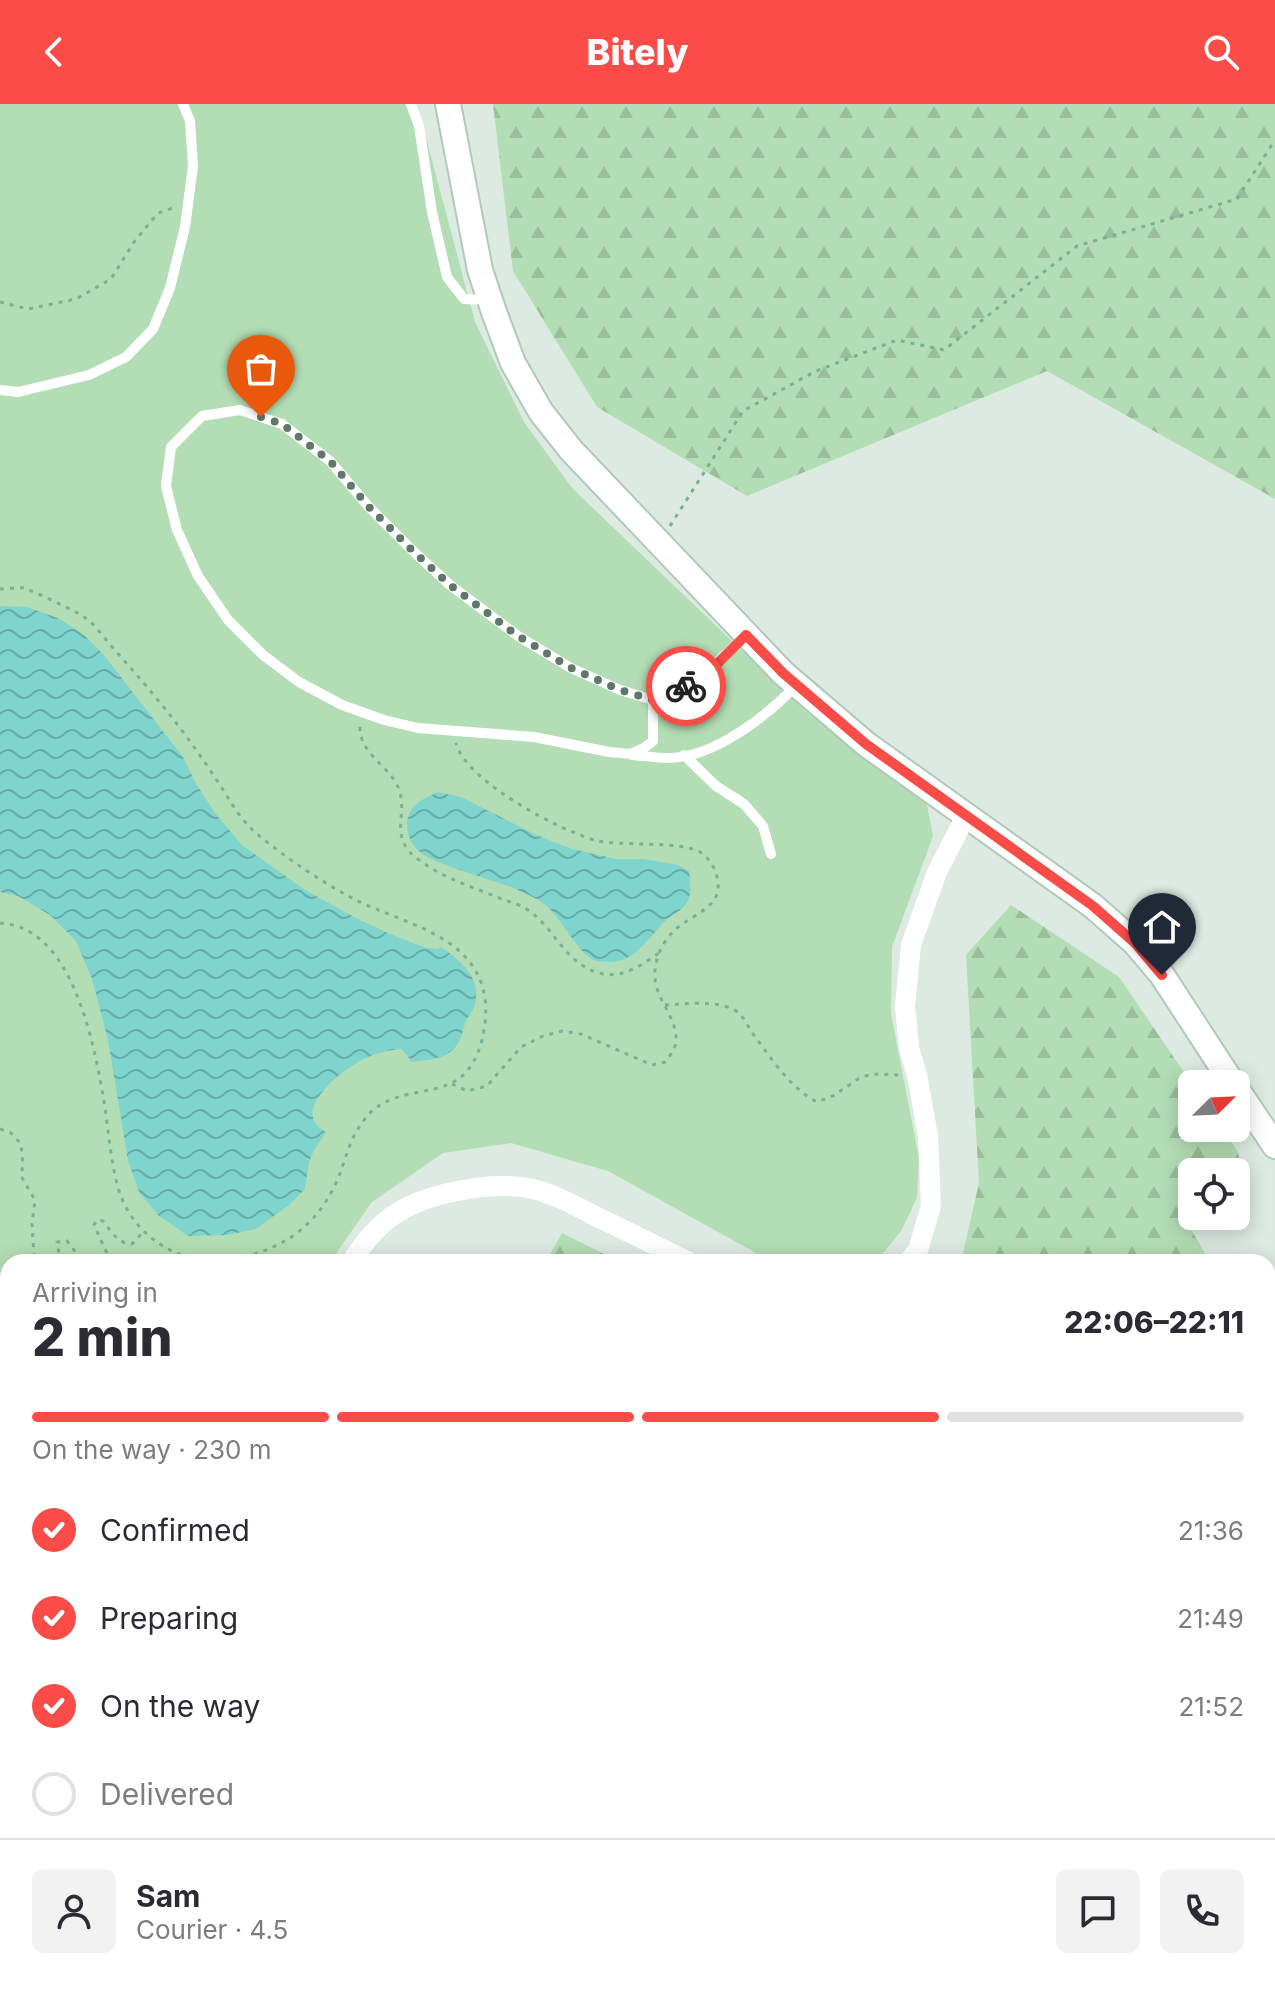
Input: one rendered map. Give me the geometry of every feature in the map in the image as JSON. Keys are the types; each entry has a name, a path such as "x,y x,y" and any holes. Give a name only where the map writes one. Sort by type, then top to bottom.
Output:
{"main road":[{"path":"448,104 480,270 490,300 513,363 541,412 571,450 746,635 797,684 866,744 1093,906 1135,943 1162,975 1224,1070"},
{"path":"1250,1108 1275,1146"}],"street":[{"path":"915,1254 931,1206 928,1136 909,1048 905,1006 911,945 937,872 966,816"},
{"path":"356,1254 387,1220 416,1203 455,1191 492,1186 534,1189 673,1254"}],"lane":[{"path":"0,390 18,392 89,375 126,357 153,329 170,288 185,227 193,166 190,121 183,104"},
{"path":"411,104 419,126 432,212 447,277 464,299 490,300"},
{"path":"746,635 718,663 672,694 653,700 620,690 571,668 506,628 450,585 368,506 330,461 282,424 240,410 202,416 171,447 166,486 177,530 198,576 228,620 263,655 299,682 342,705 418,728 534,737 609,752 672,758 705,751 739,732 797,684"},
{"path":"630,754 653,741 653,700"},
{"path":"684,755 716,786 744,804 754,815 763,826 771,854"}],"path":[{"path":"659,544 743,411 816,371 897,340 944,350 1077,246 1237,199 1275,140"},
{"path":"0,302 28,309 76,299 111,279 134,242 158,213 188,203"},
{"path":"0,589 25,588 85,617 143,682 254,832 351,898 452,943 471,961 480,979 485,1000 485,1028 478,1054 468,1070 452,1084 392,1099 371,1111 356,1131 325,1204 310,1223 269,1250 256,1254"},
{"path":"361,711 359,736 400,790 399,825 403,844 414,857 444,875 525,908 544,923 562,948 583,966 605,974 623,973 659,953"},
{"path":"452,1084 467,1091 487,1086 521,1047 562,1031 581,1034 652,1065 665,1062 674,1050 676,1039 655,978 659,953 676,928 710,906 717,896 718,884 709,860 698,851 599,841 565,830 532,813 498,790 472,767 458,751 453,729"},
{"path":"0,923 23,928 39,939 54,952 66,971 77,996 97,1064 116,1182 126,1207 144,1231 163,1248 178,1254"},
{"path":"665,1005 696,1003 721,1006 739,1013 802,1094 817,1102 833,1096 861,1077 874,1074 917,1075"},
{"path":"0,1129 11,1133 21,1144 21,1176 35,1200 32,1224 34,1254"},
{"path":"107,1254 94,1225 97,1220 103,1221 125,1244 132,1244 144,1231"},
{"path":"59,1254 57,1242 67,1241 76,1254"}],"green space":[{"path":"0,104 417,104 475,322 524,422 572,488 806,712 926,800 933,836 892,947 891,1014 919,1158 917,1198 901,1231 882,1254 758,1254 608,1171 511,1143 443,1153 372,1202 336,1254 0,1254"},
{"path":"493,104 1275,104 1275,499 1047,371 747,496 597,407 513,271"},
{"path":"1011,905 1119,977 1182,1070 1178,1070 1178,1142 1231,1142 1239,1158 1178,1158 1178,1230 1192,1230 1205,1254 963,1254 979,1183 966,955"},
{"path":"562,1233 604,1254 550,1254"}],"water":[{"path":"0,606 27,607 60,619 84,635 103,654 183,757 215,813 242,845 305,890 358,919 426,948 441,947 462,964 472,978 476,995 474,1006 453,1050 436,1058 411,1062 401,1049 378,1053 344,1072 322,1092 313,1114 316,1124 326,1132 309,1162 305,1189 256,1229 227,1235 188,1236 158,1215 139,1192 128,1161 108,1040 92,979 76,941 50,915 18,896 0,892"},
{"path":"438,792 461,797 536,835 572,849 616,859 644,859 678,865 689,871 688,901 633,954 618,961 596,961 582,951 543,903 520,891 427,857 413,845 407,828 410,813 417,804"}],"way so far":[{"path":"261,417 282,424 330,461 368,506 413,551 450,585 518,636 571,668 620,690 653,700 686,686"}],"route":[{"path":"686,686 718,663 746,635 783,673 866,744 1093,906 1135,943 1162,975"}]}
